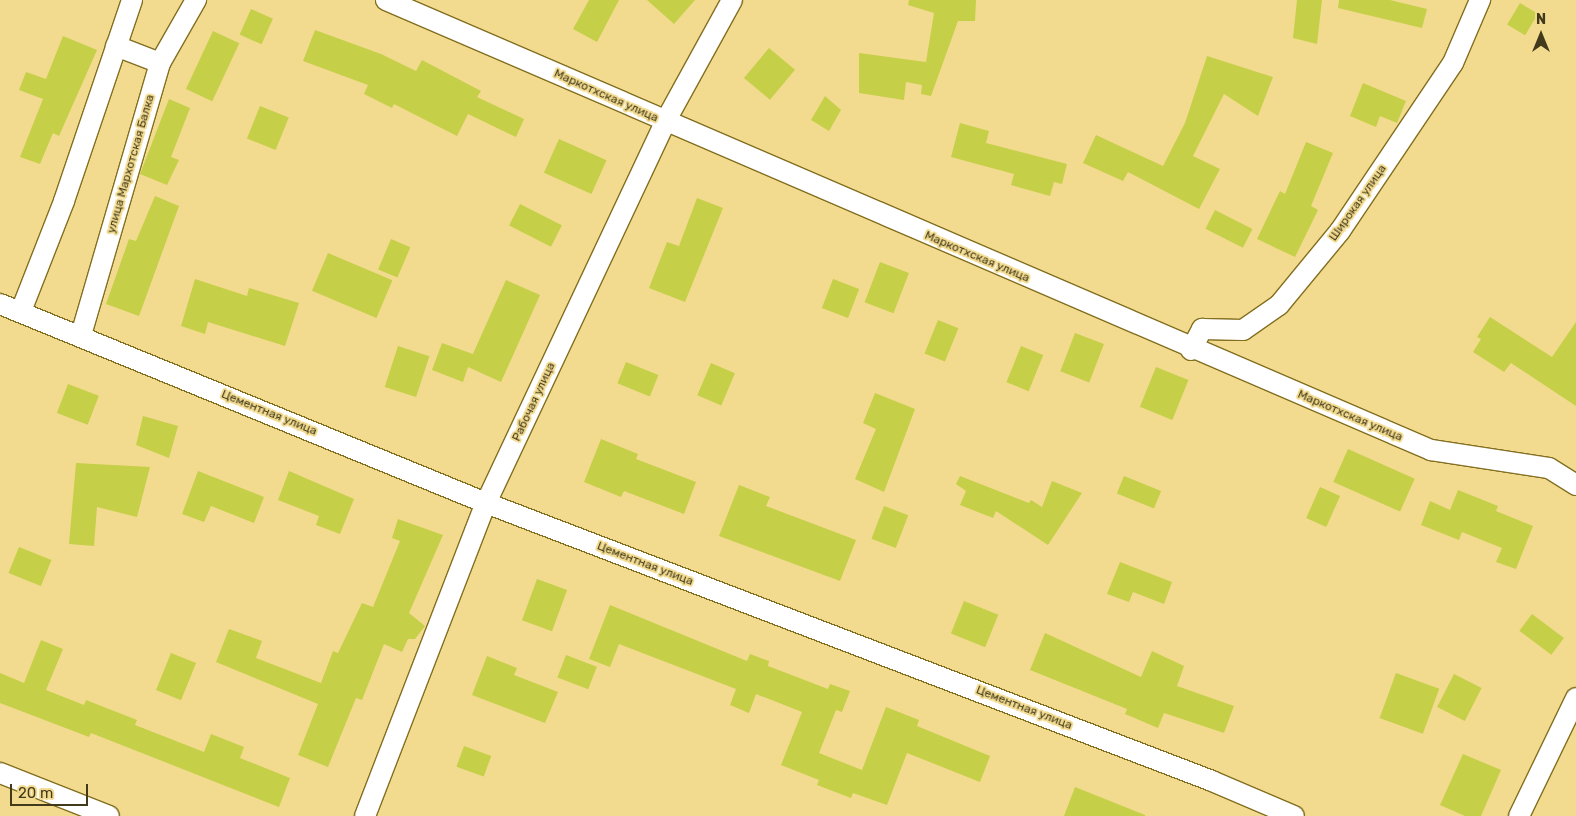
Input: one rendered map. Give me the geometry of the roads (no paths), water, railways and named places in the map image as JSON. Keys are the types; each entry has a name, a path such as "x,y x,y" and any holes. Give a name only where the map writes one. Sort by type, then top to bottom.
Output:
{"street":[{"path":"21,312 64,201 132,0"},
{"name":"улица Мархотская Балка","path":"81,335 160,62 196,0"},
{"name":"Маркотхская улица","path":"386,0 1191,350 1431,450 1549,468 1576,485"},
{"name":"Рабочая улица","path":"365,816 486,503 665,122 732,0"},
{"name":"Широкая улица","path":"1191,350 1202,329 1243,330 1279,304 1340,231 1453,63 1480,0"},
{"path":"116,46 160,62"},
{"name":"Цементная улица","path":"0,304 81,335 486,503 1212,781 1294,816"},
{"path":"1519,816 1576,698"},
{"path":"0,773 109,816"}]}
